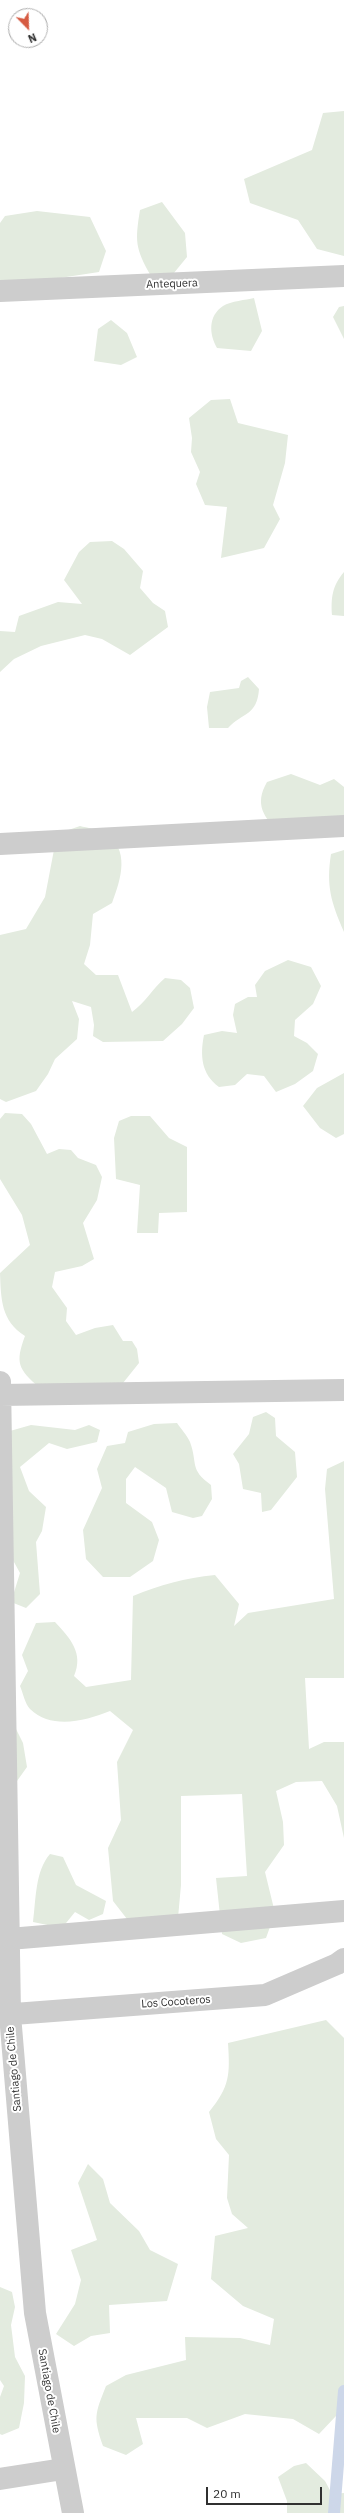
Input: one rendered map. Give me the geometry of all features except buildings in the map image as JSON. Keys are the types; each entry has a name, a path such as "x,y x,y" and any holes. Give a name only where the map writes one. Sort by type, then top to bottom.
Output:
{"street":[{"name":"Antequera","path":"0,291 344,276"},
{"path":"0,844 344,826"},
{"name":"Santiago de Chile","path":"0,1382 9,1939 5,2015 35,2313 63,2469 73,2513"},
{"path":"0,1395 344,1390"},
{"path":"9,1939 344,1911"},
{"name":"Los Cocoteros","path":"5,2015 265,1995 337,1964 344,1959"},
{"path":"0,2479 63,2469"}],"shaded area":[{"path":"344,111 344,256 317,249 298,220 250,203 244,179 312,150 323,113"},
{"path":"162,202 185,233 187,257 169,279 151,276 139,251 137,237 140,210"},
{"path":"37,211 90,217 106,251 99,272 40,281 0,280 0,223 5,216"},
{"path":"254,298 262,331 251,351 217,348 212,337 211,326 212,320 218,310 226,304"},
{"path":"344,306 344,339 333,317 339,307"},
{"path":"111,320 127,333 137,357 121,365 94,361 98,329"},
{"path":"230,399 238,423 288,435 285,463 273,505 280,519 264,548 221,558 227,507 205,505 196,484 200,472 191,452 192,438 189,418 211,400"},
{"path":"112,541 124,549 143,571 140,588 153,603 165,611 168,627 130,655 102,639 85,635 41,646 14,659 0,672 0,631 15,632 19,616 58,602 82,604 64,580 79,552 90,542"},
{"path":"344,572 344,616 332,615 333,592 337,582"},
{"path":"248,677 259,689 258,698 252,709 228,728 209,728 207,707 210,692 239,688 241,681"},
{"path":"291,774 320,785 334,779 344,787 344,829 279,834 269,822 262,810 261,797 267,782"},
{"path":"80,826 102,831 112,839 118,847 122,865 121,874 112,903 93,914 90,945 84,964 96,975 118,975 132,1012 165,978 181,980 190,988 194,1008 182,1024 163,1041 103,1042 93,1036 94,1025 91,1007 72,1001 79,1019 77,1039 55,1059 48,1074 36,1091 6,1102 0,1099 0,935 26,929 45,897 57,834"},
{"path":"344,850 344,932 333,903 329,885 329,875 331,854"},
{"path":"288,960 311,967 321,986 313,1004 295,1020 294,1036 307,1043 318,1054 313,1071 295,1084 276,1092 264,1076 247,1074 235,1085 219,1087 208,1076 203,1064 202,1050 204,1035 222,1031 237,1033 233,1015 235,1004 248,997 257,997 255,985 265,971"},
{"path":"344,1073 344,1134 336,1138 320,1128 303,1106 317,1088"},
{"path":"5,1113 22,1114 31,1124 47,1154 59,1149 71,1150 78,1158 96,1165 102,1177 97,1200 83,1223 94,1259 82,1266 55,1272 52,1287 67,1308 66,1321 76,1335 95,1328 113,1325 123,1341 132,1341 137,1349 139,1363 123,1383 40,1388 27,1376 20,1365 20,1353 25,1336 11,1323 4,1309 0,1273 30,1245 22,1215 0,1179 0,1119"},
{"path":"131,1116 150,1116 169,1138 187,1147 187,1212 159,1213 158,1233 137,1233 140,1185 116,1179 114,1138 119,1121"},
{"path":"266,1412 275,1418 276,1436 295,1452 297,1477 271,1510 262,1512 261,1493 243,1489 239,1464 233,1454 249,1434 253,1417"},
{"path":"177,1423 186,1434 190,1442 197,1470 200,1475 211,1485 212,1499 202,1516 193,1518 172,1512 166,1488 135,1467 126,1479 126,1503 152,1522 159,1540 153,1561 130,1577 103,1577 86,1559 83,1530 102,1488 97,1469 107,1446 125,1443 128,1432 154,1424"},
{"path":"31,1425 75,1430 89,1425 100,1430 97,1442 67,1449 49,1443 20,1467 29,1491 46,1507 42,1531 36,1542 40,1594 26,1608 11,1602 20,1573 3,1542 10,1431"},
{"path":"344,1461 344,1678 305,1678 309,1749 324,1742 344,1742 344,1838 337,1806 322,1781 296,1782 276,1791 283,1822 284,1845 265,1872 275,1913 266,1938 241,1943 222,1934 216,1878 247,1876 242,1794 181,1796 181,1885 178,1918 134,1928 113,1901 108,1848 121,1820 117,1762 133,1730 110,1711 90,1718 69,1722 48,1720 39,1716 28,1707 20,1686 28,1671 22,1655 36,1623 55,1622 66,1634 74,1646 76,1653 77,1668 74,1676 86,1687 131,1680 133,1596 153,1588 173,1582 215,1575 239,1604 234,1626 248,1613 334,1599 325,1489 327,1469"},
{"path":"8,1713 23,1743 27,1767 12,1788"},
{"path":"50,1854 63,1857 76,1885 106,1901 103,1914 89,1920 75,1912 62,1928 33,1922 41,1869"},
{"path":"326,2020 344,2038 344,2415 336,2416 319,2434 293,2419 245,2414 207,2428 187,2418 136,2418 143,2444 126,2455 103,2446 98,2428 97,2416 99,2403 106,2386 126,2375 186,2360 185,2337 240,2338 270,2345 274,2319 243,2306 211,2279 215,2236 248,2228 232,2214 227,2198 229,2155 216,2139 209,2112 221,2095 227,2080 229,2064 228,2043"},
{"path":"88,2164 103,2179 110,2203 139,2231 150,2250 178,2264 167,2301 109,2305 110,2333 91,2336 74,2346 56,2334 75,2304 81,2280 71,2250 97,2240 78,2183"},
{"path":"0,2287 12,2292 15,2307 11,2325 15,2357 25,2376 24,2403 19,2428 2,2435 0,2434 0,2397 4,2386 0,2380"},
{"path":"306,2463 325,2481 332,2494 344,2493 344,2513 287,2513 287,2501 278,2477 294,2466"}],"waterway":[{"path":"334,2513 344,2391"}]}
